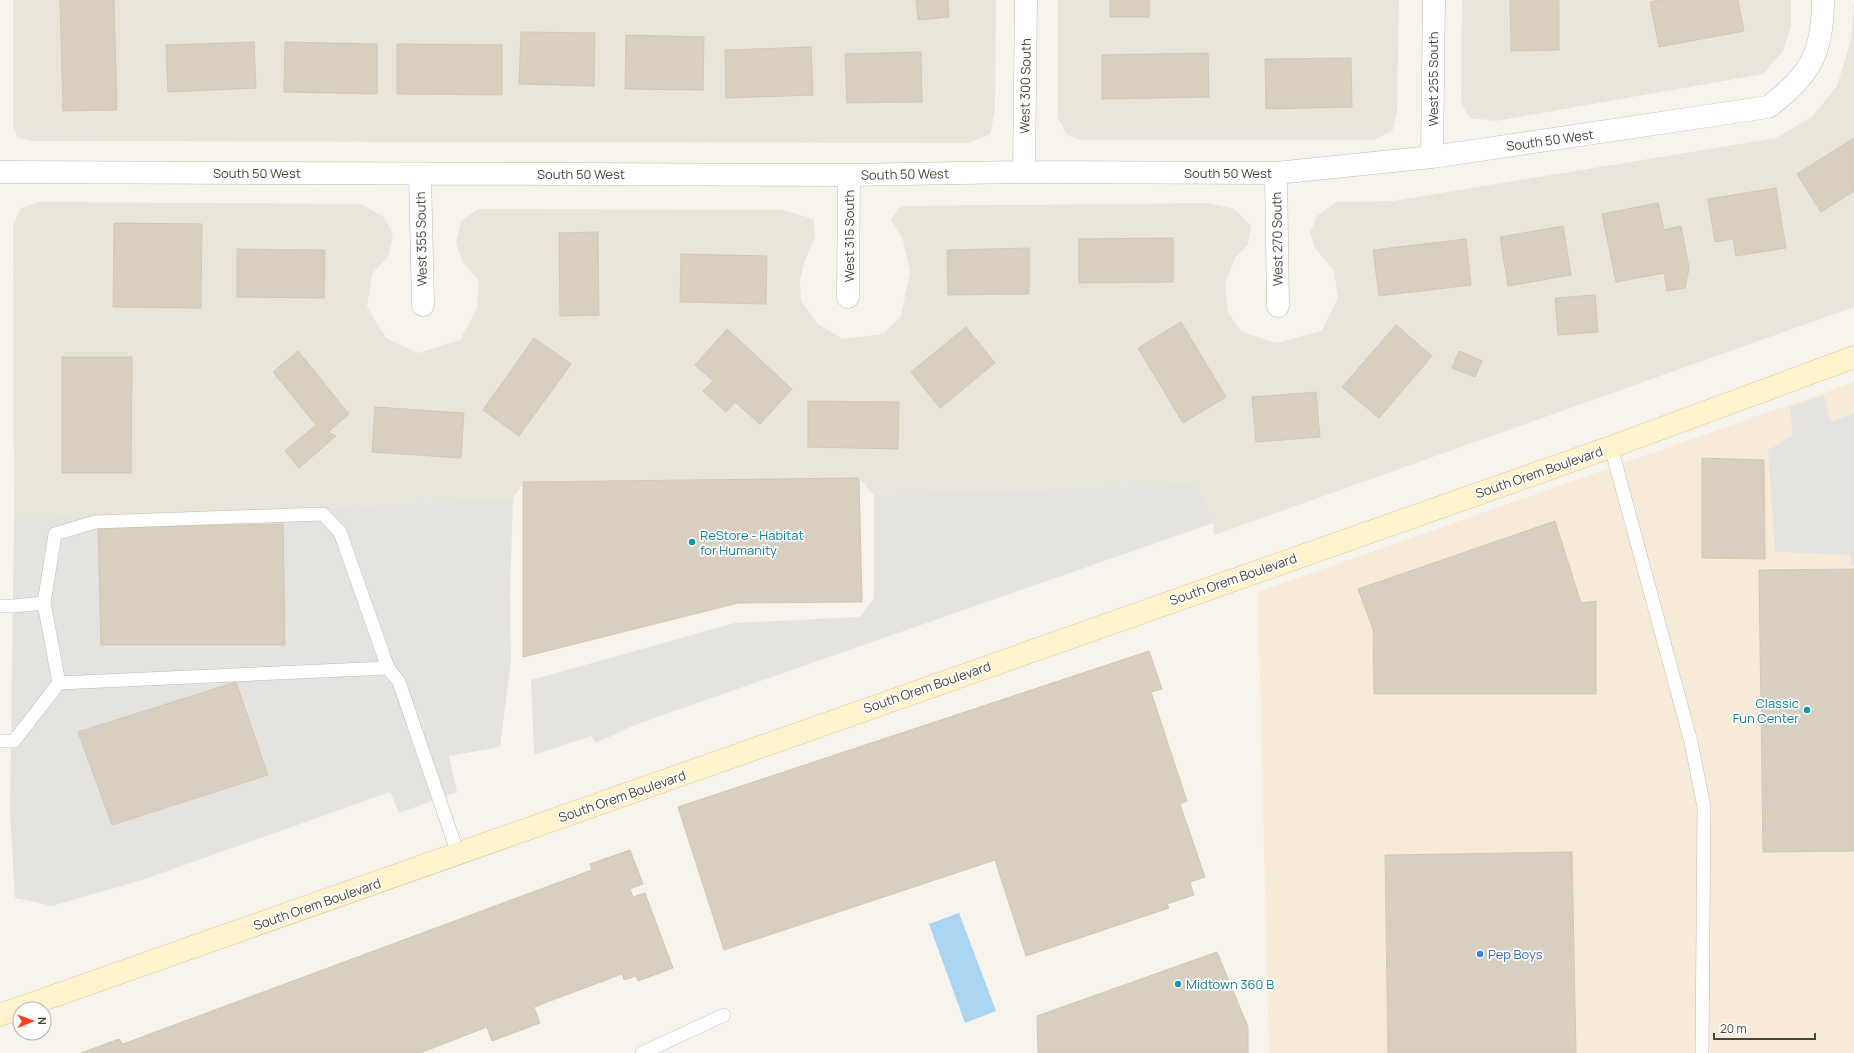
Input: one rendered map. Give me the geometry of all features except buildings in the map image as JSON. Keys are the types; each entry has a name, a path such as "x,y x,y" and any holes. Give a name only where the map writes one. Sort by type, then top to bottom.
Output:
{"street":[{"name":"West 300 South","path":"1024,172 1026,0"},
{"name":"West 255 South","path":"1432,157 1434,0"},
{"name":"South 50 West","path":"0,172 849,175 1024,172 1276,173 1432,157 1768,107 1787,93 1805,74 1817,52 1823,26 1823,0"},
{"name":"West 270 South","path":"1276,173 1278,306"},
{"name":"West 355 South","path":"420,174 423,305"},
{"name":"West 315 South","path":"848,297 849,175"},
{"name":"South Orem Boulevard","path":"0,1016 1611,447 1854,357"}],"lane":[{"path":"1611,447 1691,742 1704,807 1702,1053"},
{"path":"0,741 14,741 58,683 44,602 55,534 95,522 323,514 340,532 388,668 398,682 458,854"},
{"path":"0,606 14,606 44,602"},
{"path":"58,683 388,668"},
{"path":"642,1053 724,1015"}],"shaded area":[{"path":"13,0 996,0 995,111 990,134 969,143 31,141 18,138 13,126"},
{"path":"1058,0 1399,0 1397,110 1393,130 1374,140 1080,140 1067,134 1058,118"},
{"path":"1462,0 1791,0 1791,26 1783,51 1763,74 1496,121 1470,118 1461,102"},
{"path":"1854,0 1854,307 1214,535 1213,523 1197,484 874,495 859,478 524,482 513,498 14,520 13,226 20,209 37,202 361,204 384,217 393,234 389,255 372,274 367,307 386,338 418,353 460,340 477,309 479,281 462,261 456,243 461,221 478,209 783,210 814,219 815,238 805,260 800,280 801,301 818,324 843,339 883,334 901,316 910,272 903,240 891,219 901,206 1209,203 1234,209 1251,225 1248,244 1235,258 1225,283 1228,312 1242,332 1276,343 1322,331 1338,298 1334,271 1315,248 1310,233 1317,216 1336,202 1393,201 1776,138 1812,117 1837,86 1851,40"},
{"path":"1854,382 1854,1053 1269,1053 1258,592"},
{"path":"1824,395 1831,422 1854,413 1854,565 1849,565 1851,555 1775,552 1768,450 1793,435 1790,407"},
{"path":"1197,484 1213,523 637,724 596,743 591,736 534,755 531,680 735,623 860,617 874,598 874,495"},
{"path":"513,498 510,593 511,661 500,747 449,756 457,792 399,813 390,792 145,879 52,906 15,898 10,813 14,519 379,505"}],"water":[{"path":"959,913 996,1011 965,1023 929,924"}],"place":[{"name":"ReStore - Habitat for Humanity","path":"692,542"},
{"name":"Classic Fun Center","path":"1807,710"},
{"name":"Pep Boys","path":"1480,954"},
{"name":"Midtown 360 B","path":"1178,984"}]}
